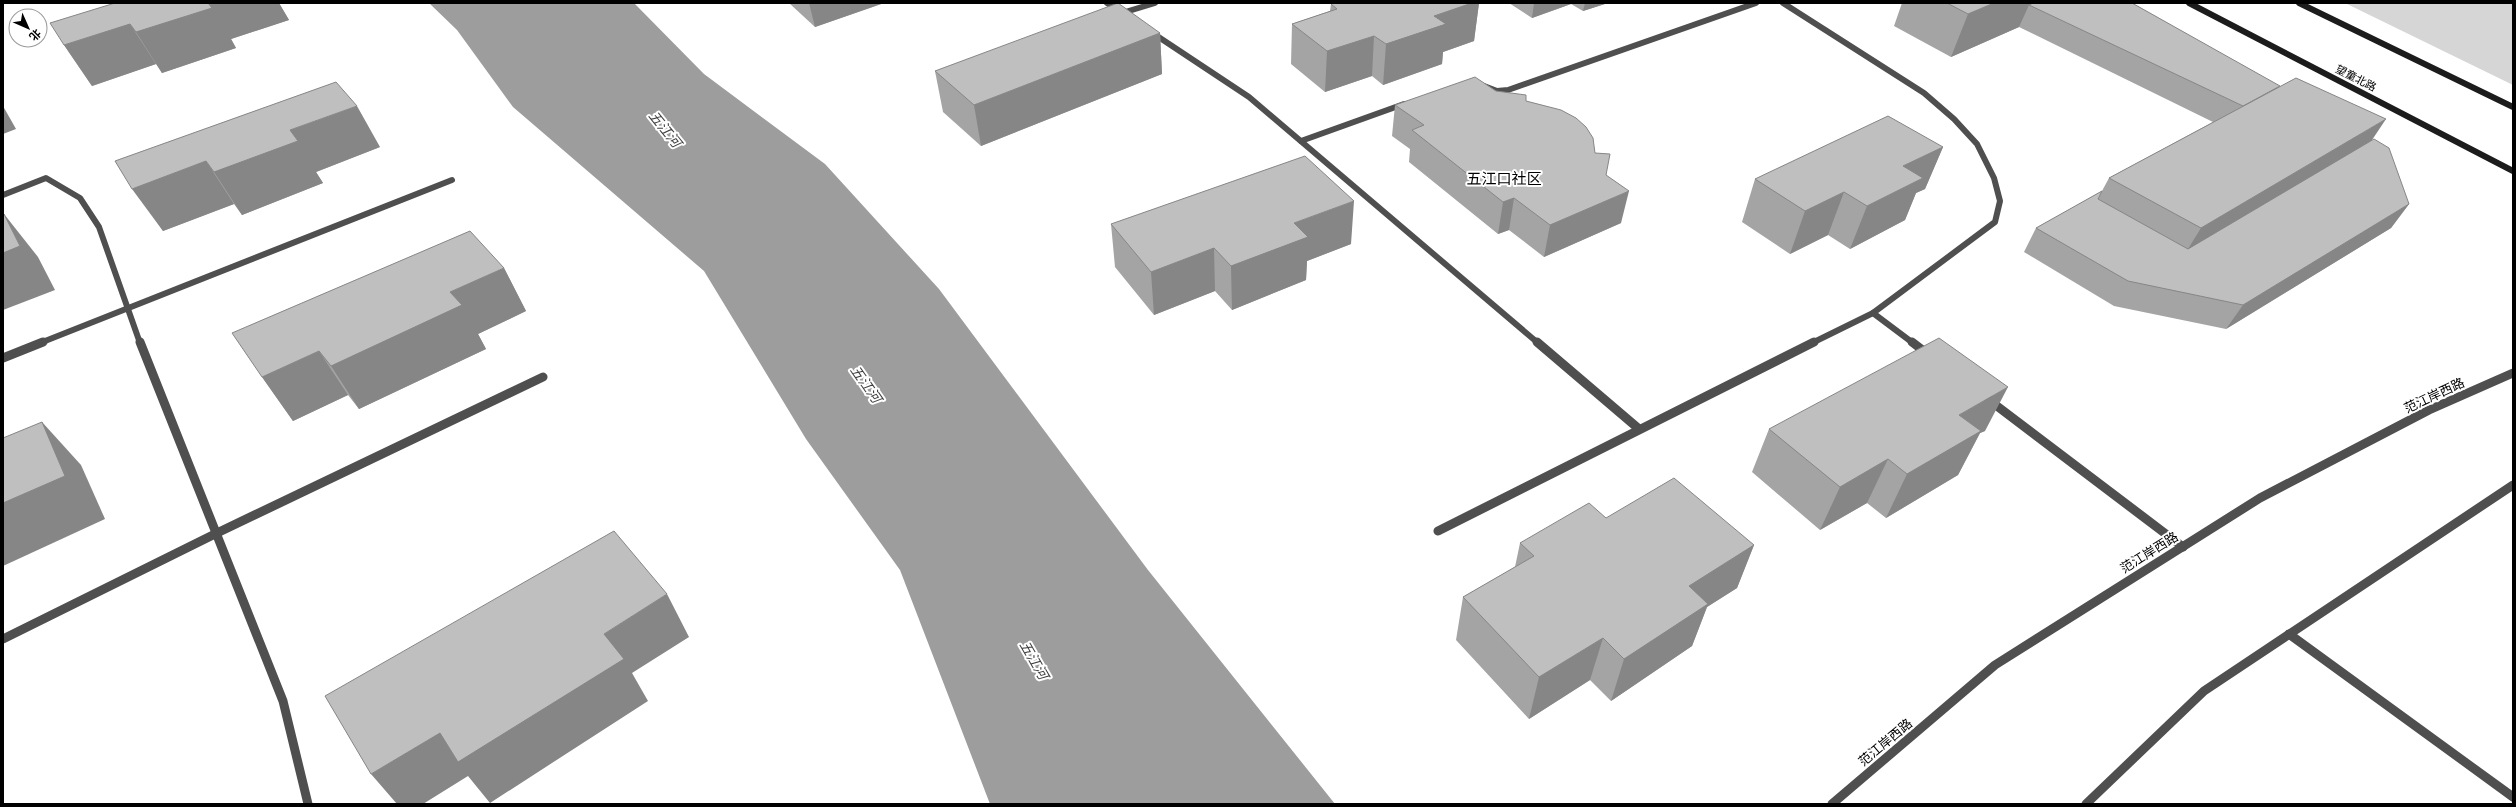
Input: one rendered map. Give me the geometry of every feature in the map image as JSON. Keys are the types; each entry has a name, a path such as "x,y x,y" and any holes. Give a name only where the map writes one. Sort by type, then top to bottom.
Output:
{"main road":[{"name":"望童北路","path":"2189,3 2513,171"},
{"path":"2299,3 2513,107"}],"street":[{"path":"1107,3 1133,20"},
{"path":"1122,13 1155,3"},
{"path":"1475,84 1497,91 1508,90 1756,3"},
{"path":"1438,531 1873,313 1995,222 2000,201 1994,178 1977,144 1954,119 1924,93 1783,3"},
{"path":"1146,29 1249,97 1639,429"},
{"path":"1301,141 1411,102"},
{"path":"3,195 46,178 80,198 99,228 127,310 283,701 308,804"},
{"path":"3,358 452,180"},
{"path":"1873,313 1936,361"},
{"name":"范江岸西路","path":"1832,804 1995,665 2183,546 2260,498 2429,410 2513,373"},
{"path":"3,639 217,533 543,377"},
{"path":"1981,394 2183,546"},
{"path":"2086,804 2204,691 2513,485"},
{"path":"2289,634 2513,797"}],"shaded area":[{"path":"2345,3 2513,3 2513,85"}],"water":[{"name":"五江河","path":"429,3 634,3 704,74 825,164 939,289 1148,570 1335,804 990,804 900,570 806,439 704,271 513,107 457,30"}],"building":[{"path":"115,3 208,3 212,8 136,32 130,24 64,45 50,23"},
{"path":"1118,3 1160,33 974,105 935,71"},
{"path":"1472,3 1434,16 1446,24 1386,44 1374,36 1327,51 1292,24 1337,9 1331,4"},
{"path":"1947,3 1994,3 1968,14"},
{"path":"2033,3 2132,3 2280,86 2243,106 2029,5"},
{"path":"1475,77 1496,91 1526,95 1526,101 1561,110 1576,118 1586,127 1593,138 1595,153 1610,154 1606,175 1629,191 1550,225 1514,198 1503,202 1412,130 1424,125 1395,105"},
{"path":"2296,78 2386,119 2201,228 2109,178"},
{"path":"336,82 357,106 290,130 298,141 214,172 206,161 132,189 115,161"},
{"path":"1888,116 1943,147 1903,166 1923,178 1867,206 1844,192 1805,211 1755,179"},
{"path":"2374,139 2389,148 2409,204 2243,305 2128,281 2036,228 2102,191 2098,199 2188,249"},
{"path":"1305,156 1354,201 1294,223 1308,237 1231,266 1214,248 1151,272 1111,224"},
{"path":"3,214 20,246 3,253"},
{"path":"470,231 504,268 450,292 462,305 331,366 319,351 262,377 232,333"},
{"path":"1939,338 2008,387 1959,415 1981,431 1907,474 1888,459 1840,487 1769,429"},
{"path":"42,422 65,476 3,503 3,438"},
{"path":"1674,478 1754,545 1689,586 1708,604 1624,659 1603,638 1539,677 1463,597 1534,556 1520,543 1589,503 1606,518"},
{"path":"614,531 667,594 604,634 624,659 458,762 440,733 371,774 325,696"}],"district":[{"name":"五江口社区","path":"1504,179"}]}
